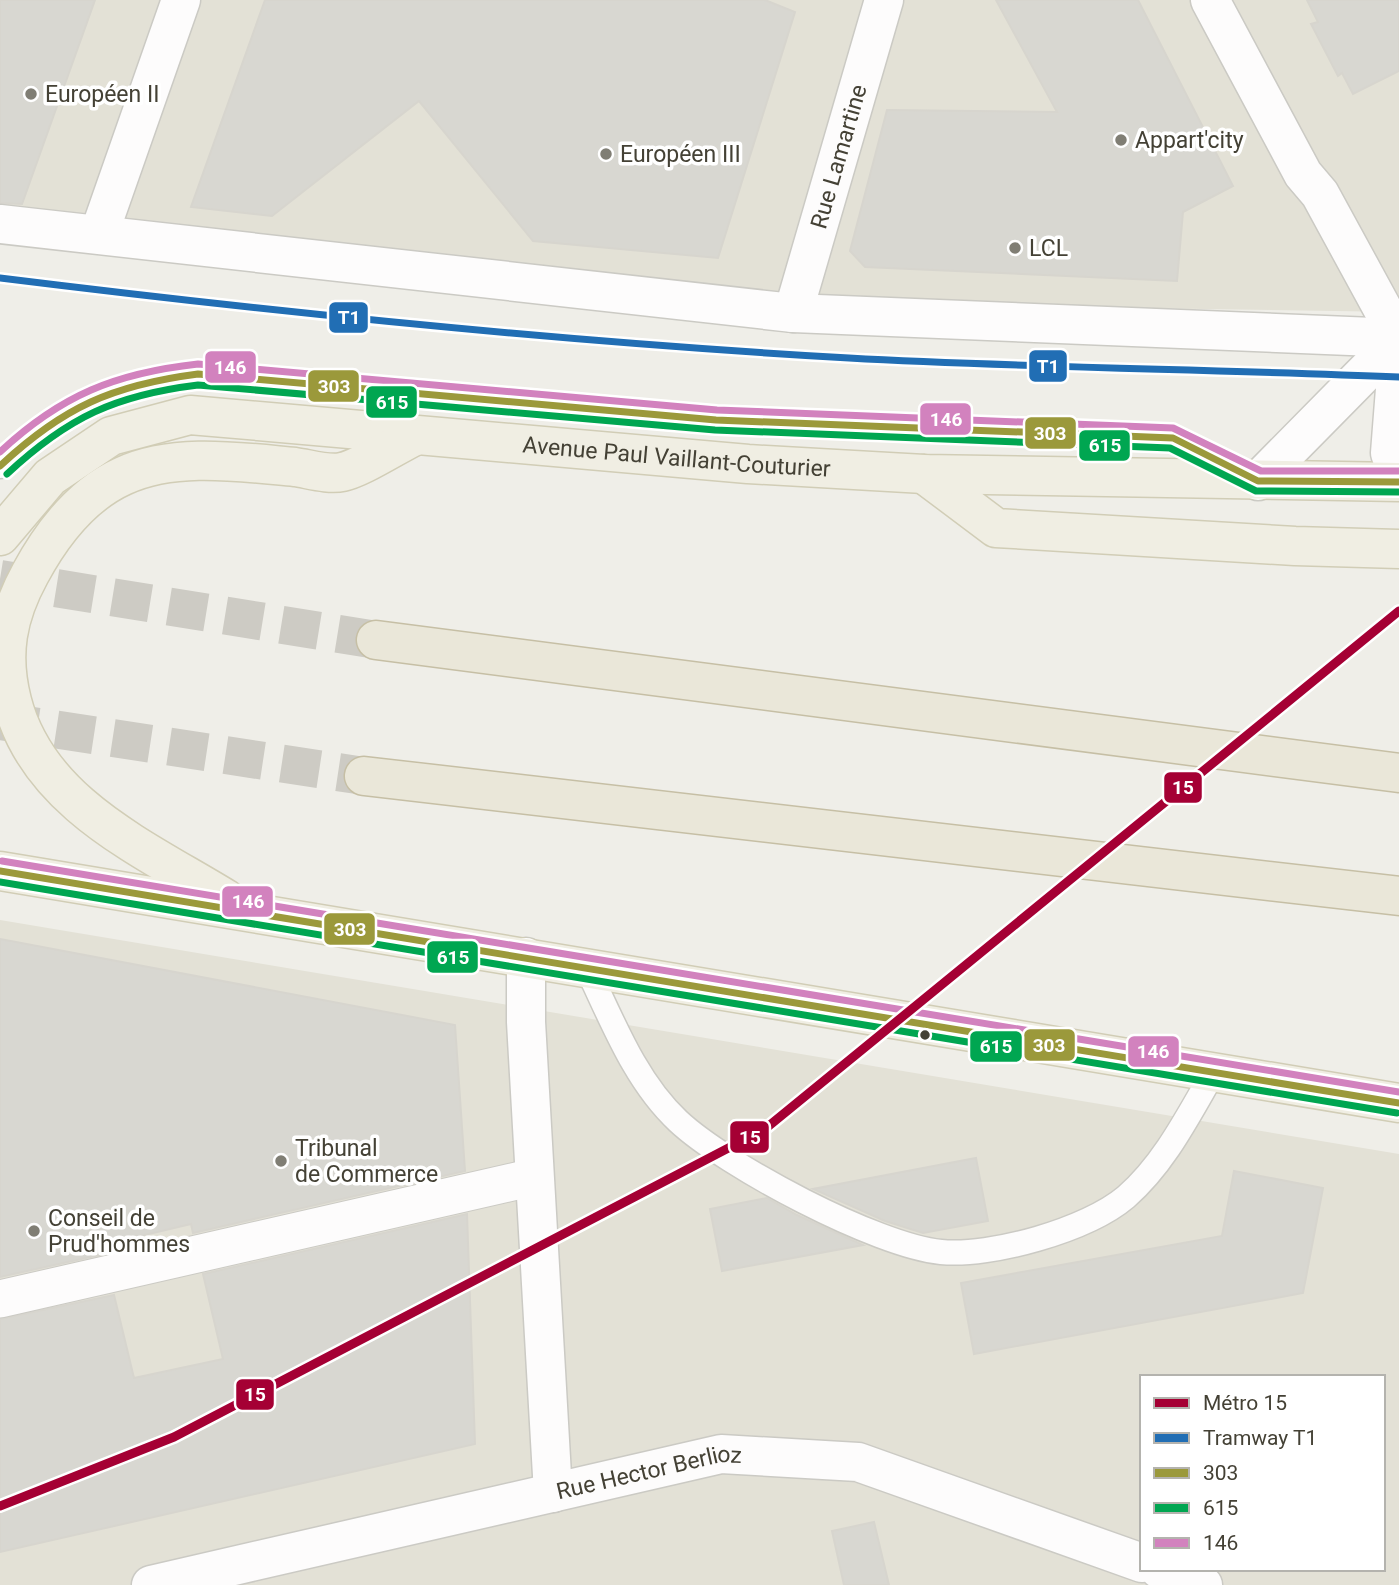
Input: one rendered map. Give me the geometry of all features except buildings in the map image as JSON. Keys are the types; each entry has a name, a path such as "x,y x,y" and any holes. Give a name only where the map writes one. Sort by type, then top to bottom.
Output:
{"highway":[{"path":"376,640 1399,773"},
{"path":"1220,750 1399,747"},
{"path":"364,776 1399,896"}],"main road":[{"name":"Avenue Paul Vaillant-Couturier","path":"0,536 50,477 111,436 190,415 413,437 748,464 924,474 1258,481 1399,480"},
{"path":"243,909 102,823 48,774 28,745 16,717 5,671 4,645 16,598 48,541 86,500 123,475 179,462 217,459 342,472 413,437"},
{"path":"924,474 996,528 1296,546 1399,549"},
{"path":"0,871 243,909 1399,1103"}],"street":[{"path":"99,234 181,0"},
{"path":"1210,0 1303,174 1320,194 1399,338 1390,453 1399,480"},
{"name":"Rue Lamartine","path":"793,313 874,3"},
{"path":"0,225 793,313 1399,338"},
{"path":"1258,481 1399,338"},
{"path":"526,957 526,1022 553,1493"},
{"path":"0,1298 534,1177"},
{"name":"Rue Hector Berlioz","path":"151,1585 721,1454 859,1462 1140,1562"},
{"path":"1164,1571 1203,1585"}],"lane":[{"path":"0,466 27,439 68,409 112,389 150,379 198,374 716,420 1172,438 1258,481"},
{"path":"587,968 635,1063 677,1121 708,1146 845,1220 904,1244 941,1252 969,1252 1001,1246 1061,1230 1105,1213 1127,1196 1173,1143 1213,1073"}],"shaded area":[{"path":"0,0 1399,0 1399,312 538,299 0,243"},
{"path":"0,920 1399,1154 1399,1585 0,1585"}],"tunnel":[{"path":"0,579 376,640"},
{"path":"0,721 364,776"}],"metro line":[{"name":"15","path":"0,1506 174,1437 765,1129 1399,611"}],"tram line":[{"name":"T1","path":"0,278 212,303 636,344 986,364 1399,377"}],"transit line":[{"name":"146","path":"0,452 45,415 91,390 141,374 198,364 717,410 1173,428 1261,471 1399,471"},
{"name":"303","path":"0,466 46,428 91,402 140,385 198,374 716,420 1173,438 1258,481 1399,482"},
{"name":"615","path":"7,474 51,437 95,412 142,395 198,385 715,430 1170,448 1256,491 1399,492"},
{"name":"146","path":"2,861 1399,1092"},
{"name":"303","path":"0,871 1399,1103"},
{"name":"615","path":"0,882 1397,1113"}],"place":[{"name":"Européen II","path":"31,94"},
{"name":"Appart'city","path":"1121,140"},
{"name":"Européen III","path":"606,154"},
{"name":"LCL","path":"1015,248"},
{"name":"Tribunal de Commerce","path":"281,1161"},
{"name":"Conseil de Prud'hommes","path":"34,1231"}]}
